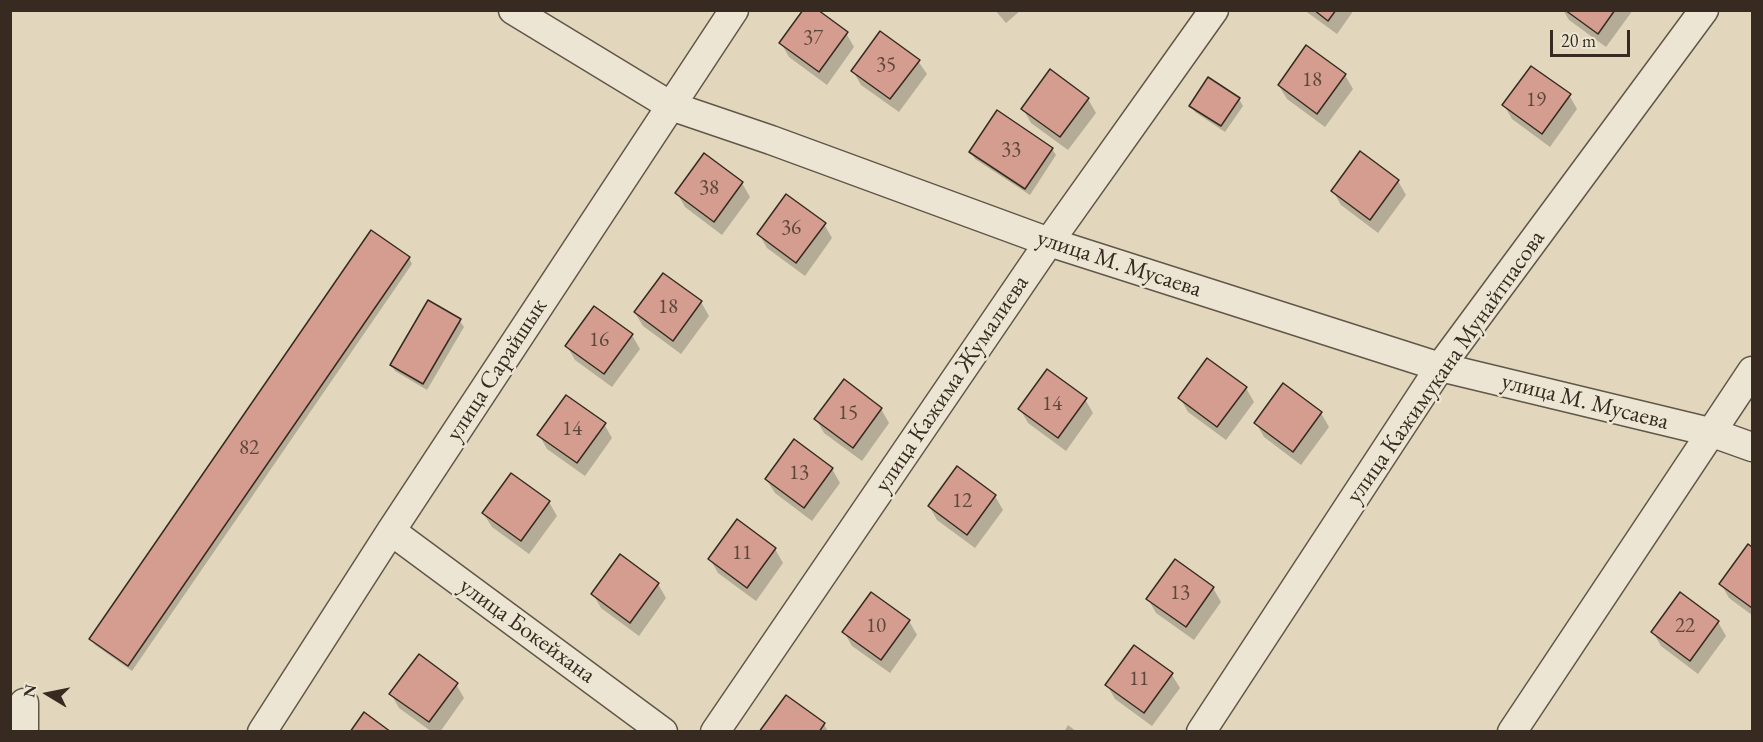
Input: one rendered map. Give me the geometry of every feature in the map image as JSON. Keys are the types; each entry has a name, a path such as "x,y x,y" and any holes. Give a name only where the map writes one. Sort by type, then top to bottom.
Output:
{"street":[{"name":"улица М. Мусаева","path":"513,10 671,106 771,140 1049,242 1440,367 1710,432 1752,447"},
{"name":"улица Сарайшык","path":"262,732 391,531 734,10"},
{"name":"улица Кажима Жумалиева","path":"715,732 1049,242 1214,10"},
{"name":"улица Кажимукана Мунайтпасова","path":"1201,732 1440,367 1704,10"},
{"path":"1512,732 1752,371"},
{"name":"улица Бокейхана","path":"391,531 663,732"},
{"path":"24,703 24,732"}],"building":[{"path":"803,10 818,10 848,32 819,72 779,43"},
{"path":"1314,10 1336,10 1328,21"},
{"path":"1565,10 1615,10 1598,34"},
{"path":"880,31 920,60 890,99 851,71"},
{"path":"1306,45 1346,74 1317,114 1278,85"},
{"path":"1531,66 1571,94 1542,134 1502,105"},
{"path":"1050,69 1089,98 1060,137 1021,109"},
{"path":"1208,77 1240,98 1221,126 1189,106"},
{"path":"997,110 1053,148 1025,189 969,152"},
{"path":"1360,151 1399,180 1370,220 1331,191"},
{"path":"704,153 743,182 714,222 675,193"},
{"path":"786,194 826,223 796,263 757,234"},
{"path":"371,230 410,257 128,666 89,639"},
{"path":"663,273 702,301 673,341 634,312"},
{"path":"428,300 461,319 423,384 390,365"},
{"path":"594,306 633,334 604,374 565,346"},
{"path":"1207,358 1247,387 1217,427 1178,398"},
{"path":"1047,369 1087,398 1058,438 1018,409"},
{"path":"844,379 882,408 853,448 814,419"},
{"path":"1283,383 1322,412 1293,452 1254,423"},
{"path":"566,395 606,423 577,463 537,435"},
{"path":"794,439 833,468 804,508 765,479"},
{"path":"957,466 996,495 967,535 928,506"},
{"path":"511,473 550,501 521,541 482,513"},
{"path":"737,519 776,548 747,588 708,559"},
{"path":"1748,544 1752,547 1752,608 1719,584"},
{"path":"620,554 659,583 630,623 591,594"},
{"path":"1175,559 1214,587 1186,627 1146,599"},
{"path":"871,592 910,620 881,660 842,632"},
{"path":"1680,592 1719,621 1690,661 1651,632"},
{"path":"1134,645 1173,673 1144,713 1105,685"},
{"path":"419,654 458,683 429,722 389,694"},
{"path":"786,695 825,723 819,732 759,732"},
{"path":"364,712 391,732 350,732"}]}
